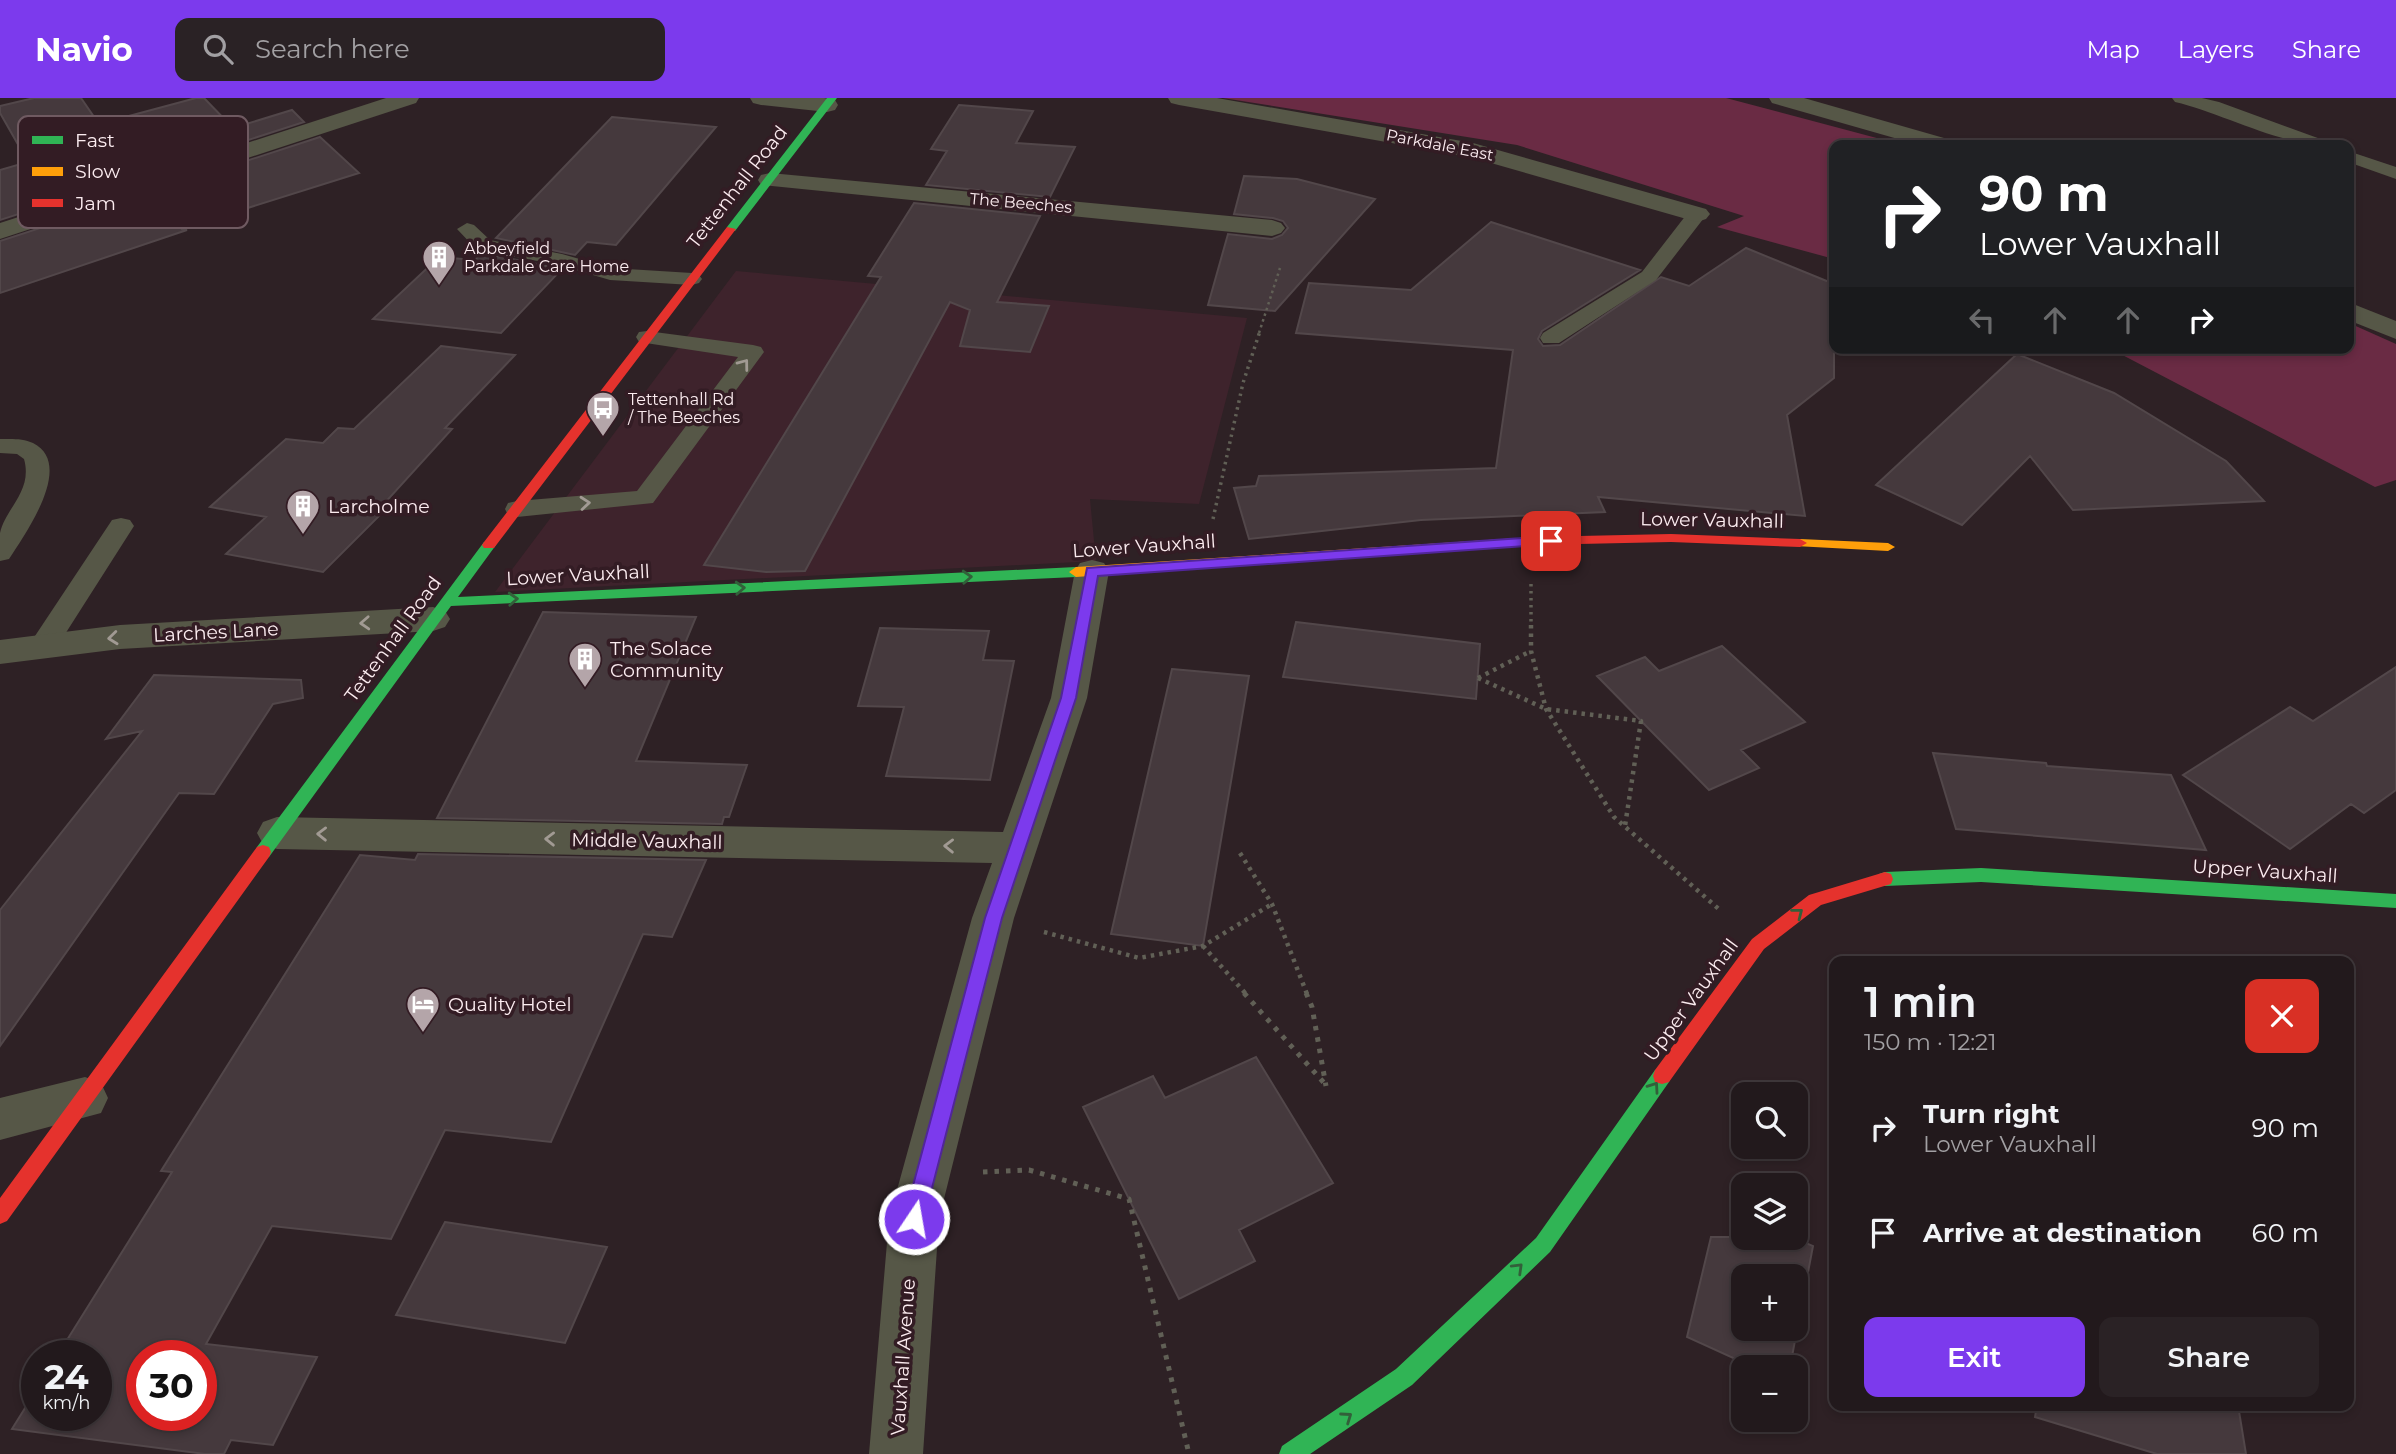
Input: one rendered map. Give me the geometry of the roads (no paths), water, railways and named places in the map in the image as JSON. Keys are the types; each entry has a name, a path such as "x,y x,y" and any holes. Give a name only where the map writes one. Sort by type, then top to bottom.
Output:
{"main road":[{"name":"Tettenhall Road","path":"0,1214 439,610 829,101"},
{"name":"Lower Vauxhall","path":"439,610 1091,571 1531,541 1671,538 1888,547"},
{"name":"Upper Vauxhall","path":"1290,1454 1404,1377 1543,1245 1726,985 1758,944 1815,900 1887,878 1981,874 2396,901"}],"street":[{"path":"248,150 408,98"},
{"path":"761,98 829,101"},
{"name":"Parkdale East","path":"1179,98 1473,150 1697,214"},
{"path":"1780,98 1926,140"},
{"name":"The Beeches","path":"770,180 1272,228"},
{"path":"0,231 18,225"},
{"path":"2354,313 2396,331"},
{"name":"Vauxhall Avenue","path":"896,1454 914,1219 993,918 1069,698 1091,571"},
{"name":"Larches Lane","path":"0,652 120,637 439,610"},
{"name":"Middle Vauxhall","path":"278,833 1017,848"},
{"path":"0,1119 85,1098"}],"lane":[{"path":"2180,98 2213,106 2306,140"},
{"path":"2354,158 2396,173"},
{"path":"1551,338 1648,276 1697,214"},
{"path":"467,229 483,246 562,260 610,274 692,279"},
{"path":"517,509 644,498 753,352 647,337"},
{"path":"0,446 29,448 36,454 40,466 38,481 0,553"},
{"path":"43,646 121,526"}],"place":[{"name":"Abbeyfield Parkdale Care Home","path":"439,287"},
{"name":"Tettenhall Rd / The Beeches","path":"603,438"},
{"name":"Larcholme","path":"303,536"},
{"name":"The Solace Community","path":"585,689"},
{"name":"Quality Hotel","path":"423,1034"}]}
